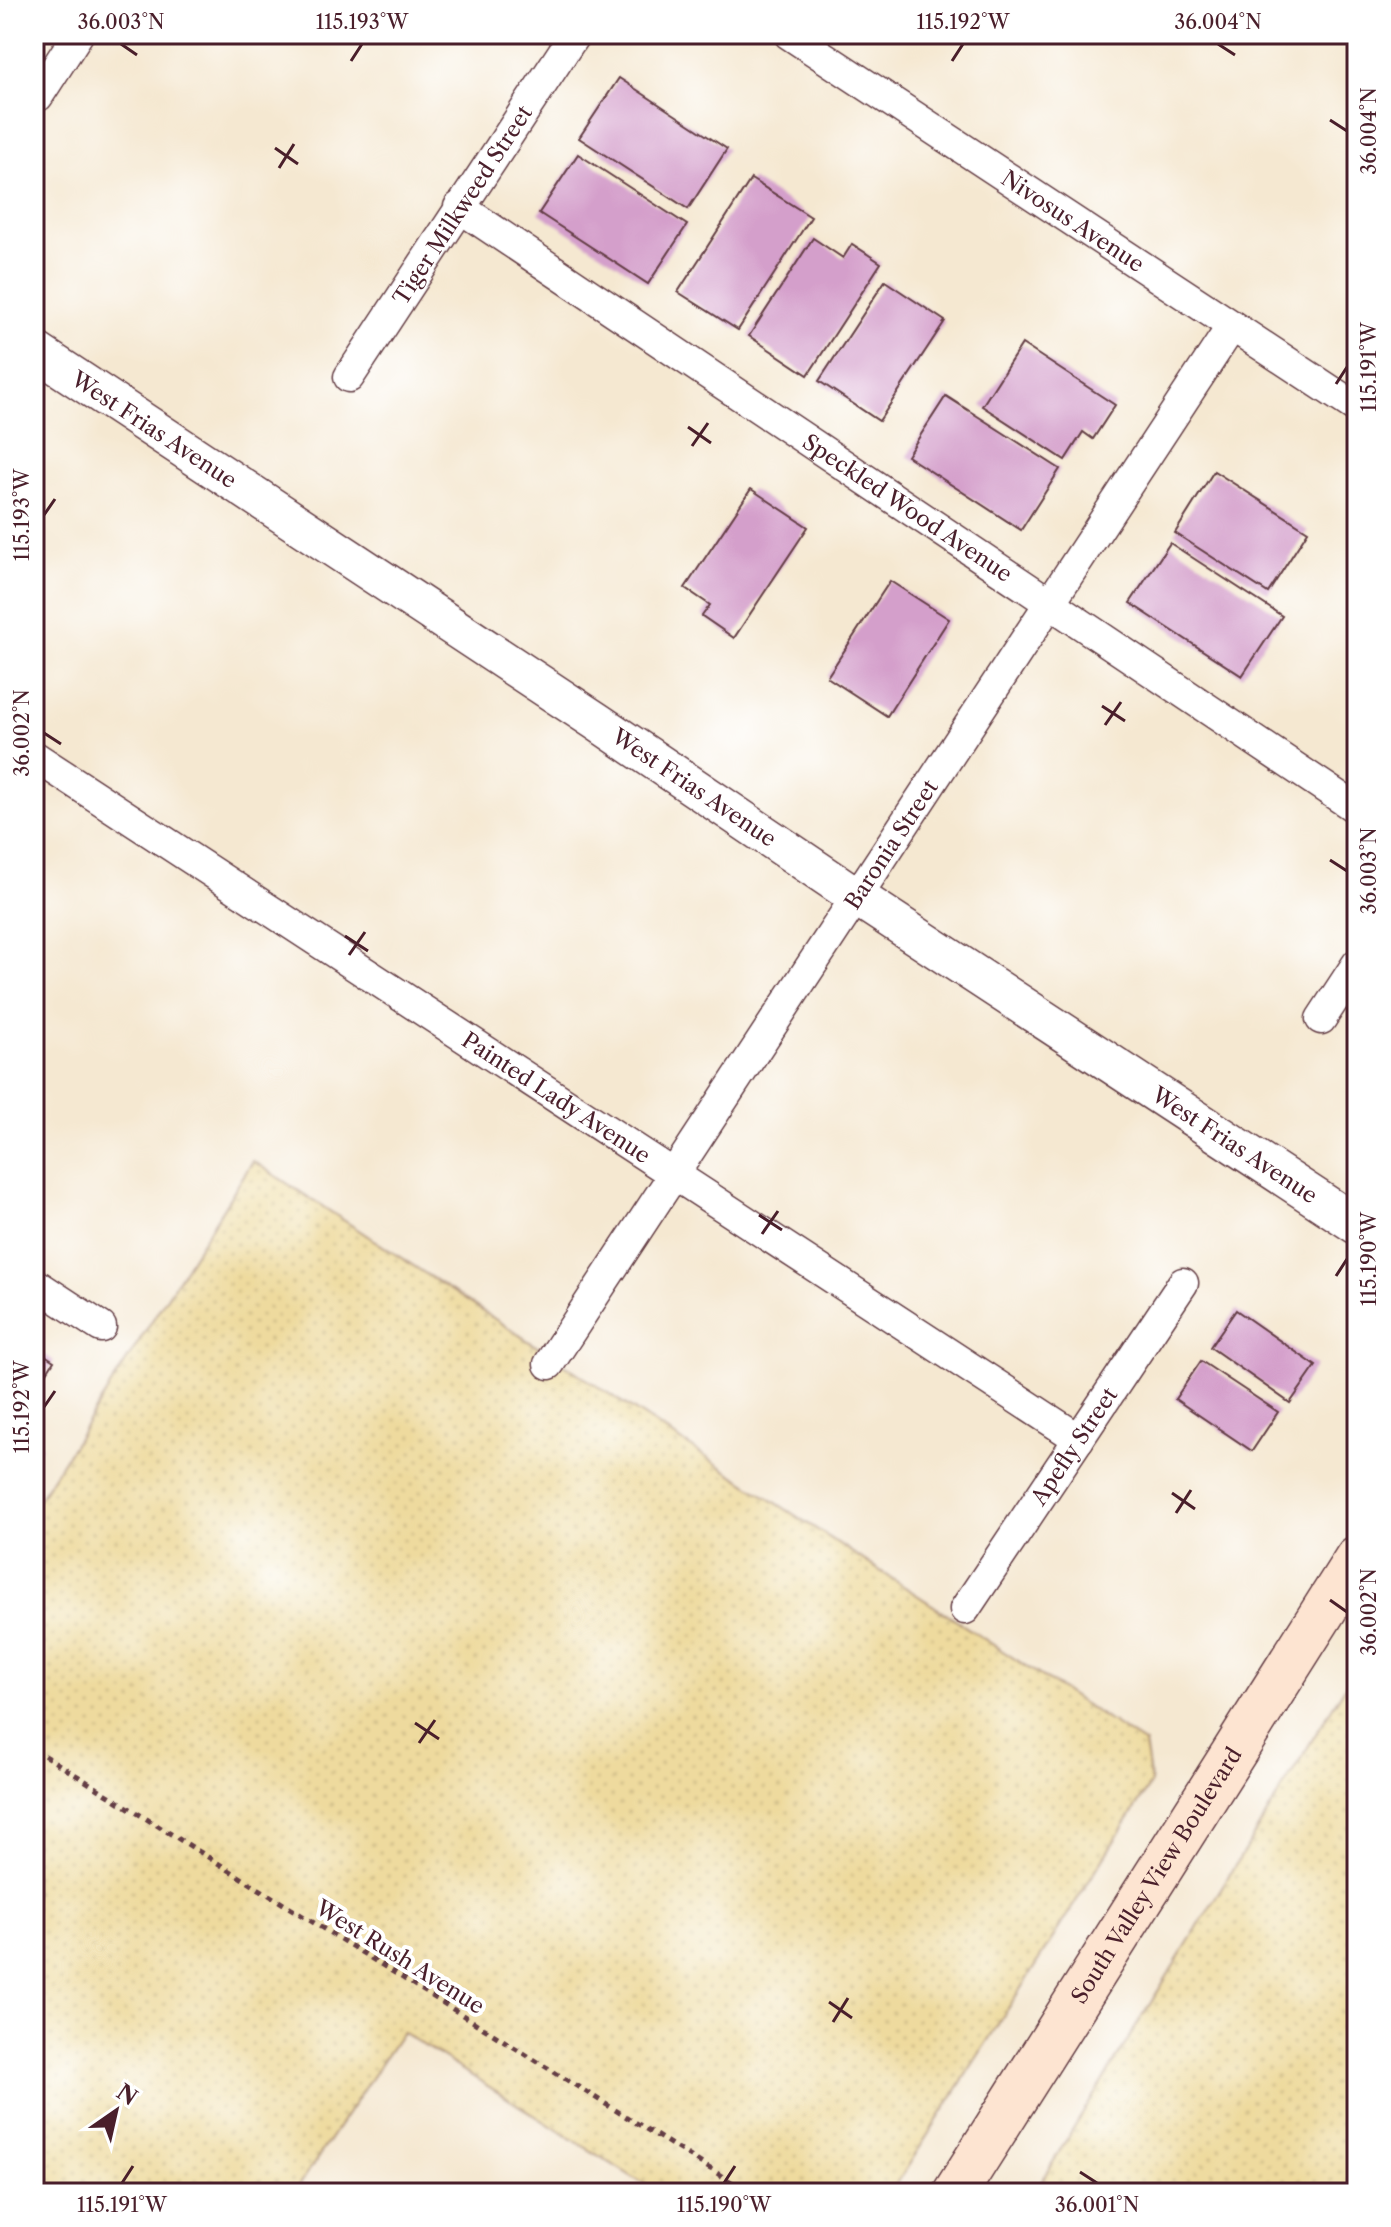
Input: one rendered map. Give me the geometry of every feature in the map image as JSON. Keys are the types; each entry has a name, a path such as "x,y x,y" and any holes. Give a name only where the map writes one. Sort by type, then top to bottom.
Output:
{"main road":[{"name":"South Valley View Boulevard","path":"955,2193 1357,1558"}],"street":[{"path":"38,96 78,34"},
{"name":"Tiger Milkweed Street","path":"349,377 575,34"},
{"name":"Nivosus Avenue","path":"789,34 1357,408"},
{"name":"Speckled Wood Avenue","path":"459,207 1357,809"},
{"name":"Baronia Street","path":"549,1364 1232,326"},
{"name":"West Frias Avenue","path":"34,350 1357,1225"},
{"name":"Painted Lady Avenue","path":"34,756 1079,1439"},
{"path":"1321,1019 1357,964"},
{"path":"34,1283 101,1327"},
{"name":"Apefly Street","path":"965,1609 1183,1283"}],"path":[{"name":"West Rush Avenue","path":"34,1749 749,2193"}],"sand":[{"path":"253,1161 1145,1744 1151,1783 891,2193 658,2193 402,2032 294,2193 34,2193 34,1507"},
{"path":"1357,1667 1357,2193 1034,2193"}],"building":[{"path":"619,78 727,149 688,209 579,138"},
{"path":"578,154 687,225 648,284 539,213"},
{"path":"751,179 811,217 738,330 678,292"},
{"path":"813,238 843,258 852,244 881,263 808,375 749,336"},
{"path":"885,281 945,321 879,421 819,381"},
{"path":"1022,344 1115,405 1093,439 1083,432 1065,460 982,406"},
{"path":"946,396 1060,469 1021,530 907,456"},
{"path":"1214,471 1308,531 1268,593 1175,533"},
{"path":"751,489 808,527 734,638 702,616 710,605 685,588"},
{"path":"1170,543 1282,616 1242,676 1130,603"},
{"path":"890,581 949,619 887,716 827,677"},
{"path":"1236,1310 1316,1366 1290,1403 1210,1347"},
{"path":"34,1348 54,1361 34,1392"},
{"path":"1201,1361 1278,1412 1252,1451 1175,1399"},
{"path":"34,1440 42,1446 34,1458"}]}
